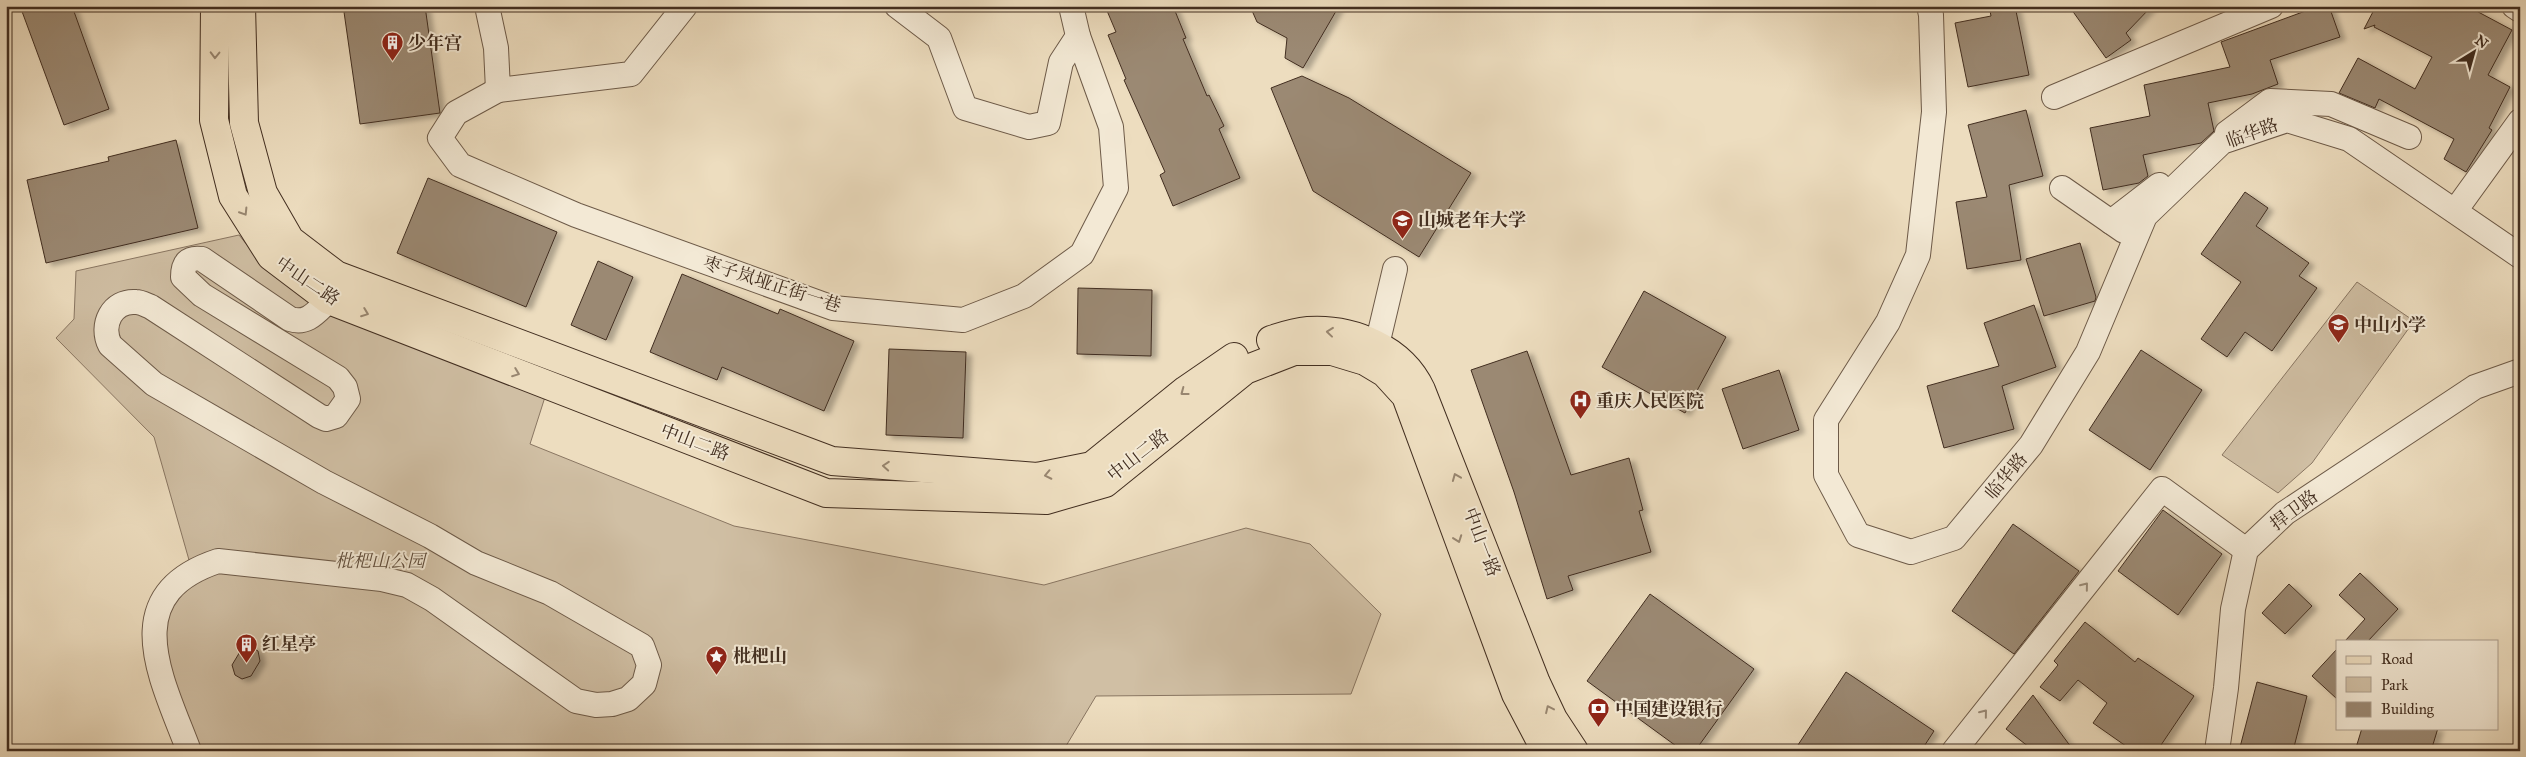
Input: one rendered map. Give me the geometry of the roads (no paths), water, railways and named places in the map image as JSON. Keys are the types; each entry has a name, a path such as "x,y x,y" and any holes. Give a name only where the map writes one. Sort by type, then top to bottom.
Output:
{"main road":[{"name":"中山二路","path":"215,6 214,120 233,196 271,256 329,300 826,493 1046,500 1105,483 1245,370 1294,350 1371,353"},
{"name":"中山二路","path":"241,6 244,123 263,193 290,240 336,275 832,462 1038,477 1092,466 1186,390 1254,346 1308,331 1346,334 1371,353"},
{"name":"中山一路","path":"1371,353 1385,373 1406,396 1516,694 1546,751"},
{"name":"中山一路","path":"1371,353 1398,359 1416,379 1536,683 1553,719 1574,751"}],"street":[{"path":"487,6 496,48 498,90 631,74 685,6"},
{"path":"897,6 939,38 965,108 1029,127 1048,123 1061,62 1078,36"},
{"name":"枣子岚垭正街一巷","path":"498,90 456,114 440,138 460,165 576,216 833,308 963,320 1024,296 1082,254 1116,188 1111,127 1078,36 1071,6"},
{"name":"临华路","path":"1929,6 1932,15 1934,112 1918,255 1888,322 1826,420 1826,474 1858,535 1911,552 1954,538 2031,445 2088,352 2145,216 2222,142 2287,120 2349,138 2520,256"},
{"path":"2054,97 2271,6"},
{"path":"2514,6 2520,10"},
{"path":"2111,222 2270,101 2331,104 2409,138"},
{"path":"2455,211 2520,121"},
{"path":"2062,188 2136,240"},
{"path":"189,751 156,659 155,623 158,607 178,581 194,569 218,561 382,579 406,585 432,599 576,701 596,705 612,704 628,698 644,684 649,665 642,646 550,593 476,563 430,536 324,482 154,384 110,345 106,337 106,324 116,308 125,303 137,302 151,307 326,419 336,416 348,399 345,386 338,378 202,295 183,277 183,268 186,262 194,258 202,259 290,319 300,322 309,319 329,300"},
{"path":"1371,353 1395,268"},
{"name":"捍卫路","path":"2246,550 2285,513 2475,387 2520,371"},
{"path":"1954,751 2162,489 2246,550 2233,609 2226,688 2217,751"}],"place":[{"name":"少年宫","path":"392,62"},
{"name":"山城老年大学","path":"1402,239"},
{"name":"中山小学","path":"2338,344"},
{"name":"重庆人民医院","path":"1580,420"},
{"name":"红星亭","path":"246,663"},
{"name":"枇杷山","path":"717,675"},
{"name":"中国建设银行","path":"1599,728"}],"park label":[{"name":"枇杷山公园","path":"380,561"}]}
